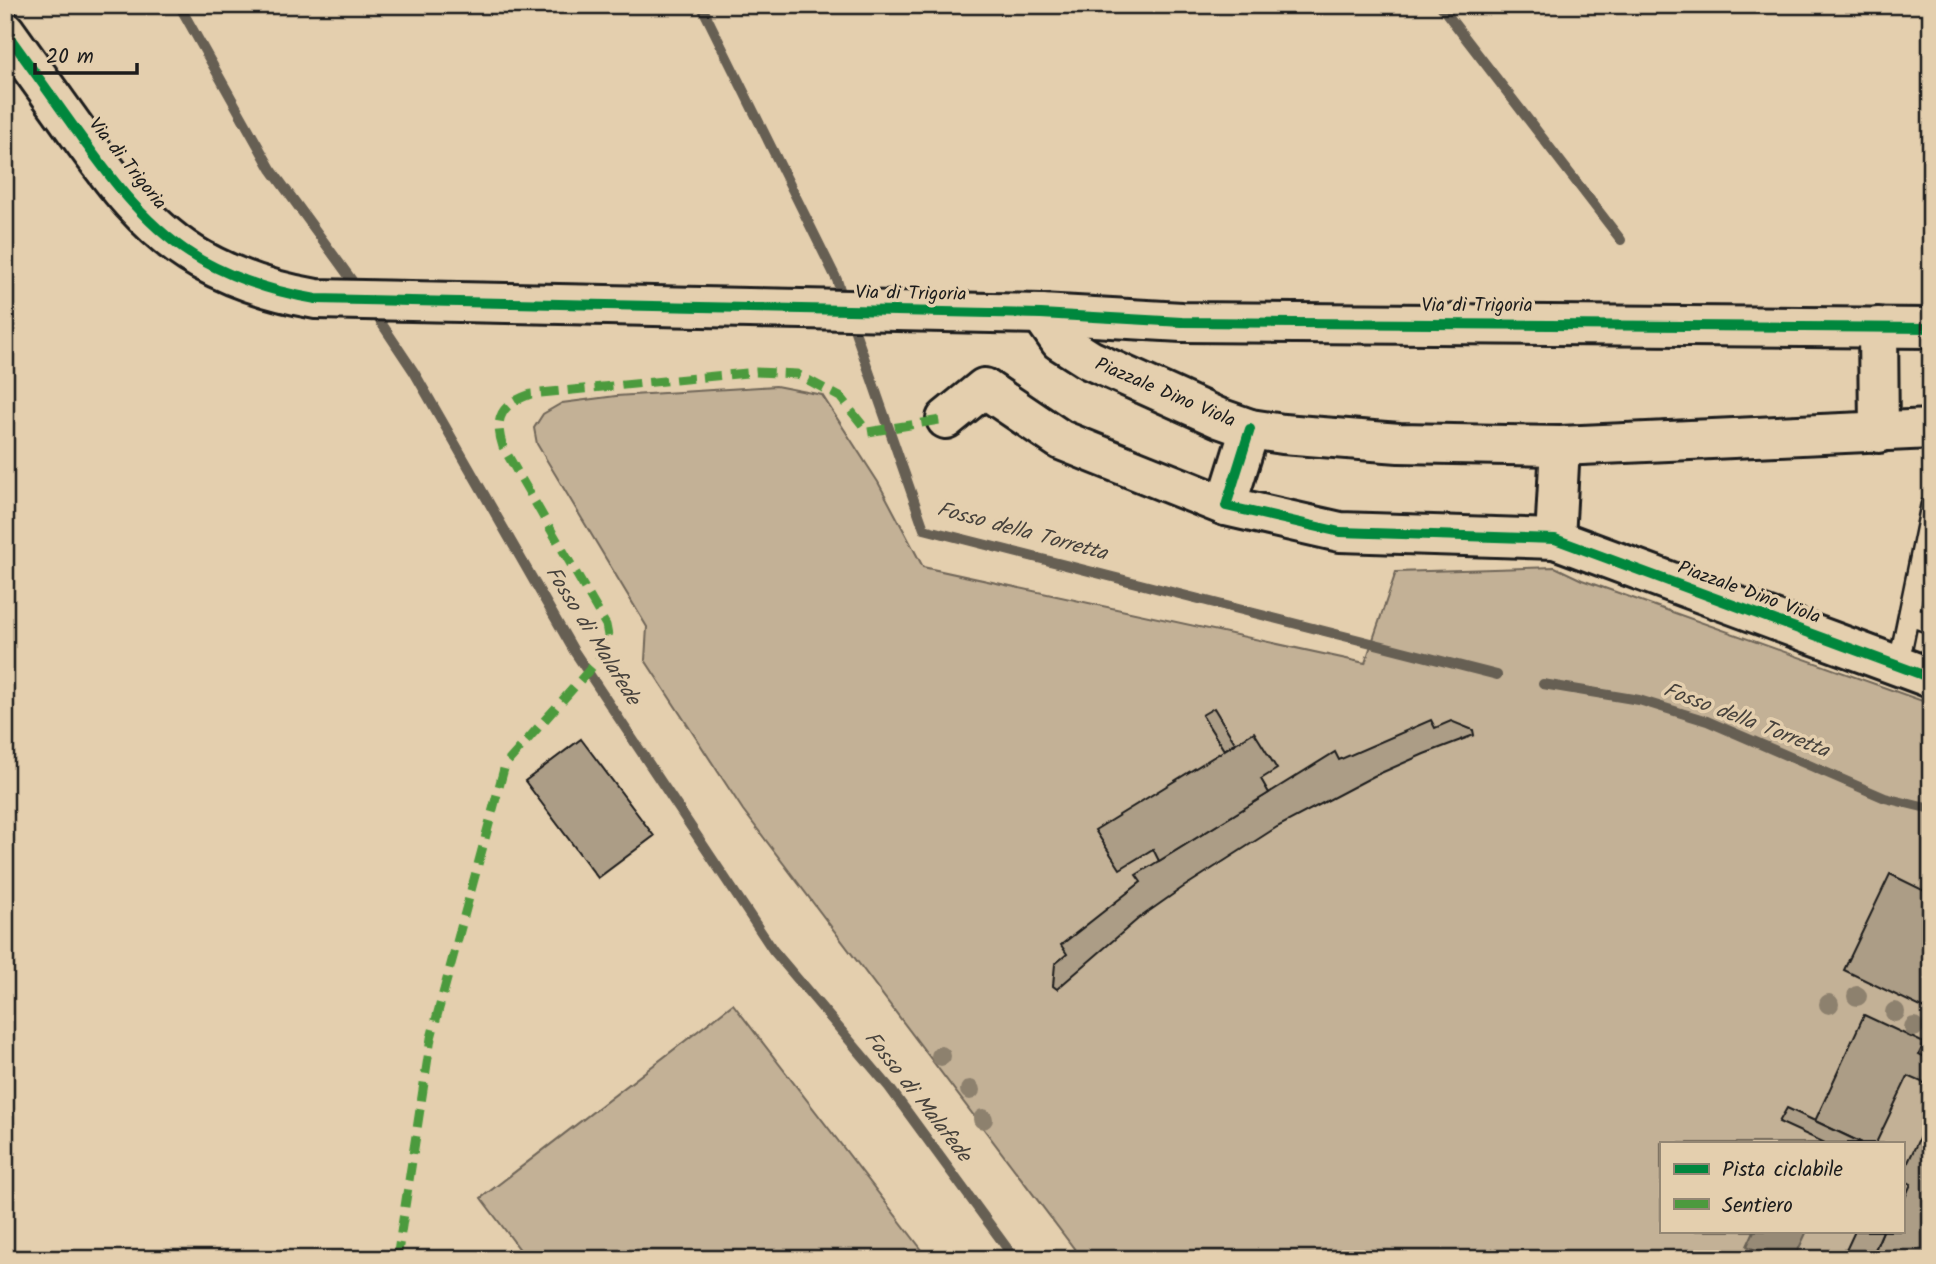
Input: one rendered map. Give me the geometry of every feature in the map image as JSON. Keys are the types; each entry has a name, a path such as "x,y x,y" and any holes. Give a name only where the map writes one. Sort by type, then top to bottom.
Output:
{"street":[{"name":"Via di Trigoria","path":"5,31 109,175 145,217 167,237 200,259 260,287 316,299 1041,314 1182,322 1931,328"},
{"name":"Piazzale Dino Viola","path":"1041,314 1060,341 1090,360 1219,418 1250,429 1283,434 1399,443 1560,446 1931,429"},
{"path":"1878,327 1879,433"},
{"name":"Piazzale Dino Viola","path":"946,419 984,388 1060,440 1226,506 1340,532 1555,539 1914,673"},
{"path":"1226,506 1250,429"},
{"path":"1555,539 1560,446"}],"lane":[{"name":"Piazzale Dino Viola","path":"1914,673 1909,616 1929,528 1931,506"},
{"path":"1909,616 1931,623"}],"shaded area":[{"path":"776,386 822,395 878,482 923,567 1365,663 1396,572 1555,567 1582,580 1931,704 1931,1259 1082,1259 743,810 645,660 647,627 537,444 534,428 543,414 562,403 616,396"},
{"path":"733,1004 929,1259 527,1259 481,1198"},
{"path":"1754,1232 1807,1232 1794,1259 1774,1259 1747,1246"}],"building":[{"path":"1214,708 1235,743 1224,750 1202,715"},
{"path":"1431,720 1435,728 1451,721 1473,730 1474,735 1374,776 1277,827 1138,919 1057,989 1053,986 1055,964 1067,954 1061,945 1141,882 1136,875 1335,752 1339,760"},
{"path":"1254,732 1277,769 1261,779 1269,793 1159,861 1153,849 1120,869 1095,830"},
{"path":"581,739 654,836 598,878 525,781"},
{"path":"1890,874 1931,894 1931,1012 1844,970"},
{"path":"1864,1015 1924,1043 1919,1054 1931,1060 1931,1086 1908,1076 1876,1142 1860,1142 1815,1121"},
{"path":"1787,1108 1860,1142 1823,1142 1779,1122"},
{"path":"1931,1113 1931,1259 1871,1259 1883,1232 1904,1232 1904,1200 1911,1184 1904,1180 1904,1171"},
{"path":"1855,1232 1883,1232 1871,1259 1842,1259"}],"waterway":[{"name":"Fosso di Malafede","path":"179,5 271,169 359,290"},
{"name":"Fosso della Torretta","path":"701,5 837,280 844,302"},
{"path":"1440,5 1621,240"},
{"name":"Fosso di Malafede","path":"372,309 414,372 574,651 773,950 889,1087 1015,1259"},
{"name":"Fosso della Torretta","path":"850,317 924,529 1497,675"},
{"name":"Fosso della Torretta","path":"1543,684 1639,700 1707,721 1885,798 1931,809"}],"marked path":[{"path":"393,1259 398,1252 431,1038 505,765 599,659 609,641 606,625 503,447 499,427 502,413 513,402 531,394 756,372 797,374 840,397 868,432 946,419"}],"cycle path":[{"path":"5,31 115,182 163,233 201,260 228,274 271,289 316,299 1041,314 1182,322 1931,328"},
{"path":"1250,429 1226,506 1340,532 1555,539 1931,678"}]}
